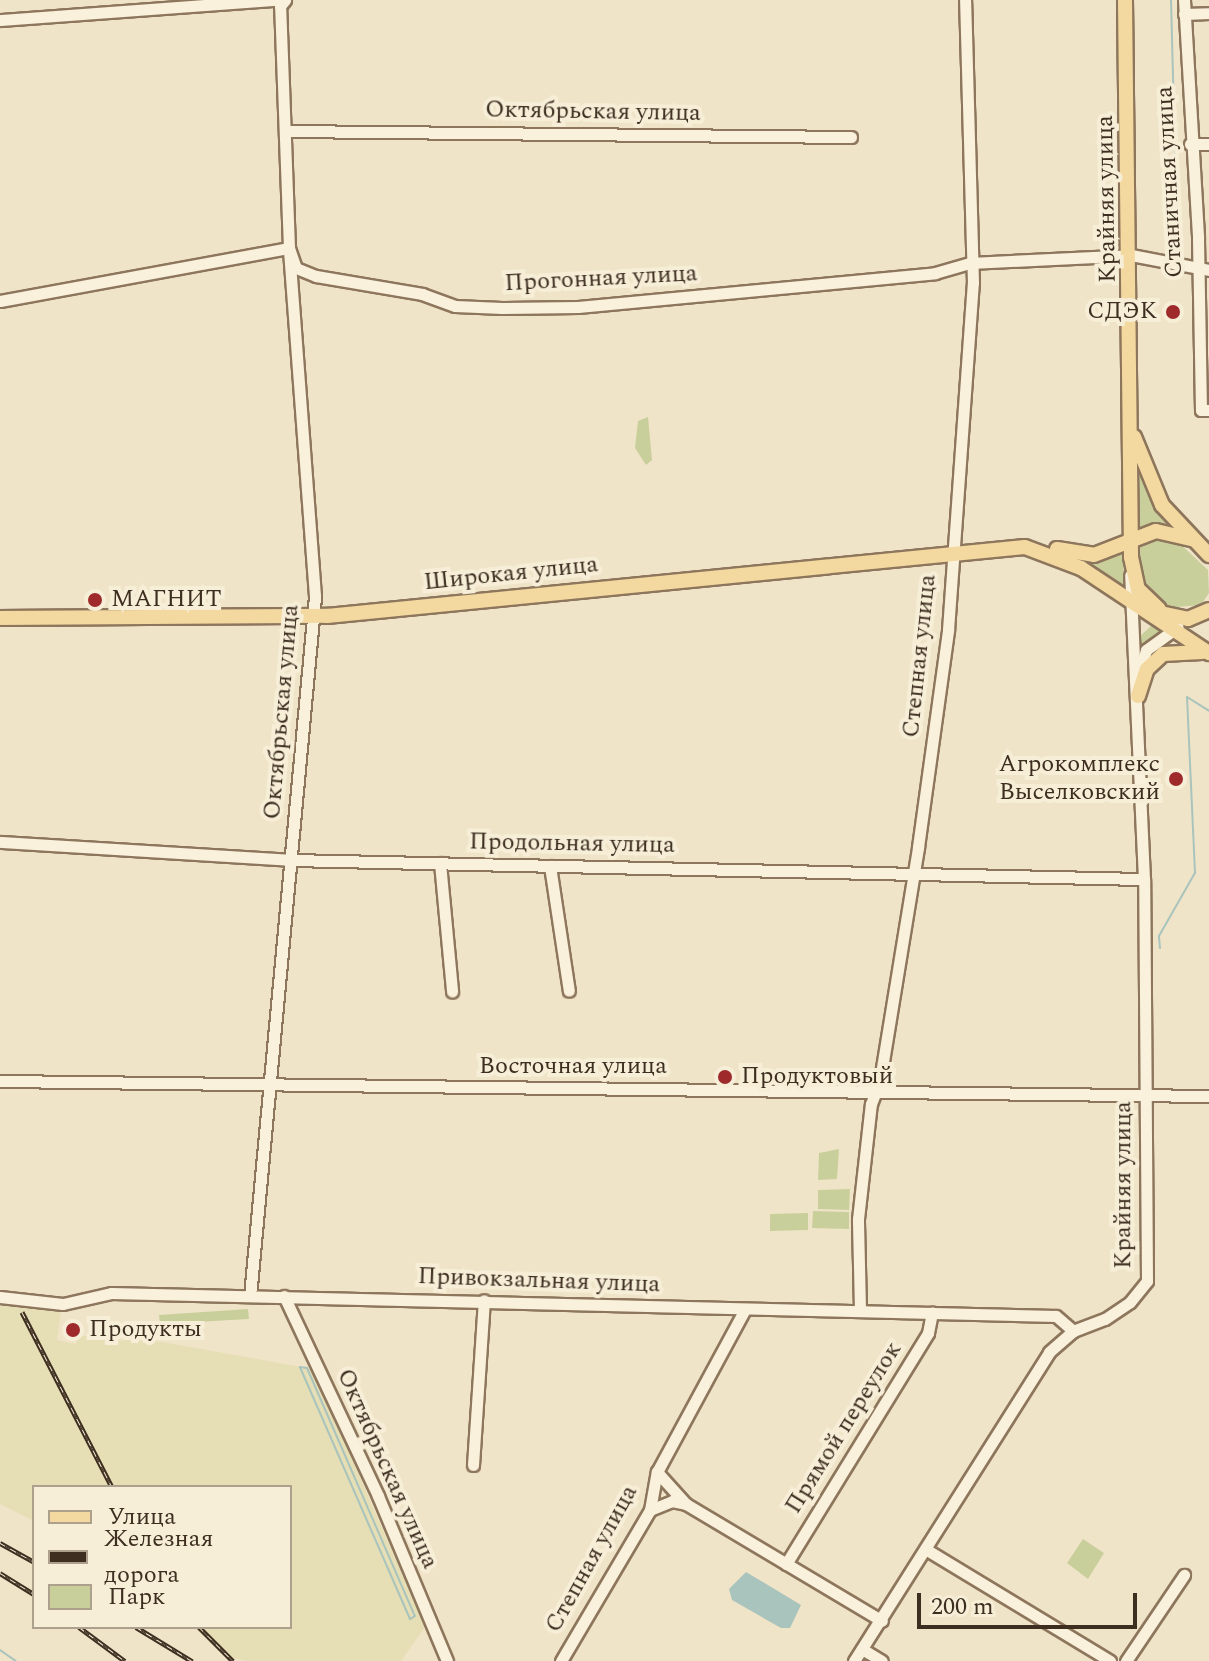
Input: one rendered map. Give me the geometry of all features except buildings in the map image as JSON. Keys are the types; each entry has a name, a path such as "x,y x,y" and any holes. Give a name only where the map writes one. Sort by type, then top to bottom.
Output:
{"main road":[{"name":"Крайняя улица","path":"1125,0 1131,255 1128,413 1131,549 1138,589 1148,602 1168,614"},
{"path":"1128,413 1158,497 1209,555"},
{"path":"1109,551 1123,537 1131,507"},
{"path":"1025,547 1041,545 1079,554 1131,549 1166,530 1194,540"},
{"name":"Широкая улица","path":"0,618 313,616 1025,547"},
{"path":"1025,547 1069,561 1209,654"},
{"path":"1146,611 1188,619 1208,611"},
{"path":"1138,696 1147,669 1163,654 1182,649 1209,654"}],"street":[{"path":"0,20 274,0"},
{"name":"Октябрьская улица","path":"250,1296 313,616 289,248 280,6 285,0"},
{"name":"Степная улица","path":"860,1310 858,1219 942,687 953,552 973,283 970,263 965,0"},
{"name":"Станичная улица","path":"1184,0 1205,410"},
{"path":"1184,14 1209,13"},
{"name":"Октябрьская улица","path":"287,131 851,137"},
{"path":"1190,144 1209,144"},
{"path":"0,301 289,248"},
{"name":"Прогонная улица","path":"289,248 296,268 316,276 422,294 455,306 502,308 594,306 935,273 970,263 1131,255 1209,270"},
{"path":"1131,549 1130,599 1138,696"},
{"path":"1138,696 1146,650 1174,629 1208,611"},
{"name":"Крайняя улица","path":"854,1661 927,1550 1049,1352 1073,1331 1105,1319 1130,1302 1147,1281 1144,879 1138,696"},
{"name":"Продольная улица","path":"0,842 291,860 1144,879"},
{"path":"440,863 452,991"},
{"path":"550,866 569,991"},
{"name":"Восточная улица","path":"0,1081 270,1086 1146,1092 1209,1096"},
{"name":"Привокзальная улица","path":"0,1297 63,1304 111,1293 932,1312 1056,1316 1073,1331"},
{"name":"Октябрьская улица","path":"284,1296 378,1496 447,1661"},
{"path":"473,1465 484,1300"},
{"name":"Степная улица","path":"561,1661 650,1510 657,1472 745,1309"},
{"name":"Прямой переулок","path":"786,1564 928,1333 932,1312"},
{"path":"657,1472 686,1504 882,1621"},
{"path":"650,1510 672,1501 686,1504"},
{"path":"927,1550 1110,1661"},
{"path":"1126,1661 1184,1575"},
{"path":"862,1649 882,1661"}],"shaded area":[{"path":"0,1304 61,1311 57,1340 76,1344 78,1335 119,1341 139,1338 313,1369 425,1627 401,1661 246,1661 233,1658 196,1629 292,1629 292,1485 32,1485 32,1520 0,1504"}],"green space":[{"path":"648,417 652,460 646,465 635,448 638,421"},
{"path":"1132,442 1169,523 1134,532"},
{"path":"1151,537 1175,539 1208,570 1209,593 1201,605 1166,608 1142,587 1137,550"},
{"path":"1122,548 1125,588 1083,562 1098,561"},
{"path":"1151,626 1164,632 1138,658 1140,636"},
{"path":"839,1149 837,1179 818,1180 819,1153"},
{"path":"850,1189 849,1210 818,1209 818,1190"},
{"path":"813,1211 849,1212 849,1229 812,1228"},
{"path":"808,1213 808,1230 770,1231 770,1214"},
{"path":"248,1309 249,1319 160,1324 159,1315"},
{"path":"1083,1539 1104,1553 1088,1579 1067,1563"}],"water":[{"path":"746,1572 801,1605 790,1628 781,1628 732,1600 729,1589"}],"waterway":[{"path":"1171,0 1177,234"},
{"path":"1160,948 1159,936 1195,873 1187,697 1209,711"},
{"path":"300,1367 307,1368 415,1616 410,1619 300,1367"},
{"path":"0,1650 16,1661"}],"railway":[{"path":"22,1312 111,1485"},
{"path":"0,1543 32,1561"},
{"path":"0,1573 32,1593"},
{"path":"82,1629 125,1661"},
{"path":"139,1629 192,1661"},
{"path":"201,1629 233,1661"}],"place":[{"name":"СДЭК","path":"1173,312"},
{"name":"МАГНИТ","path":"95,600"},
{"name":"Агрокомплекс Выселковский","path":"1176,779"},
{"name":"Продуктовый","path":"725,1077"},
{"name":"Продукты","path":"73,1330"}]}
